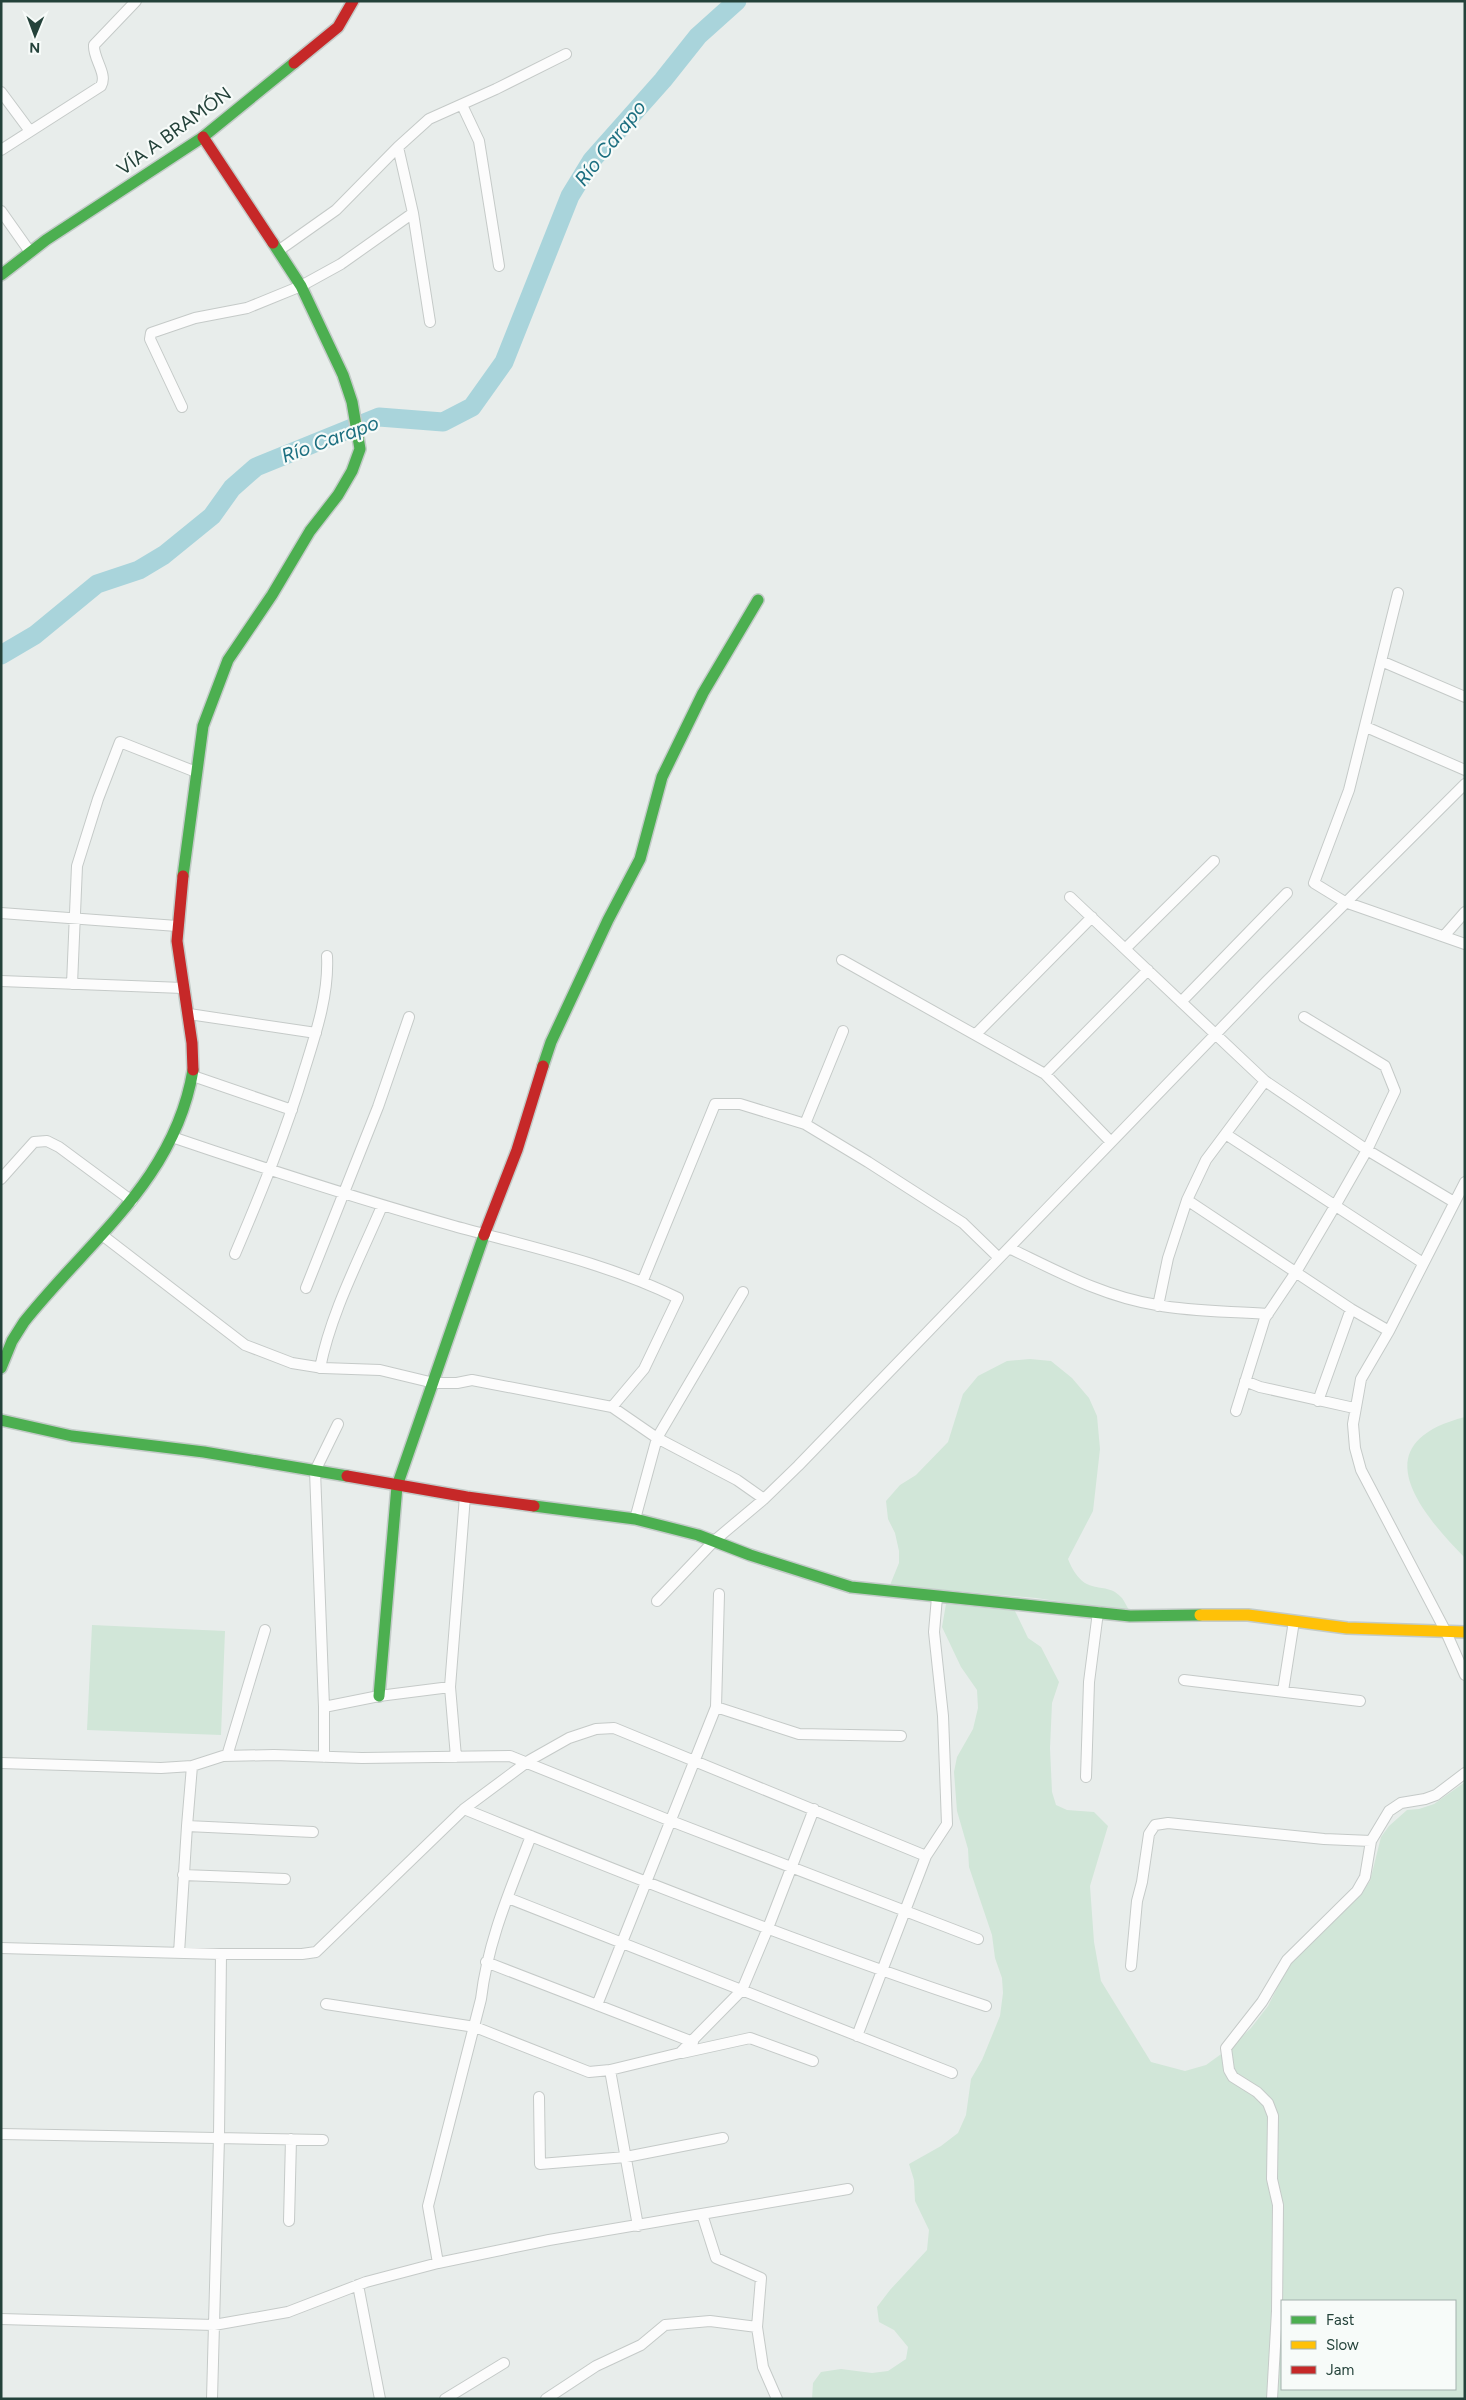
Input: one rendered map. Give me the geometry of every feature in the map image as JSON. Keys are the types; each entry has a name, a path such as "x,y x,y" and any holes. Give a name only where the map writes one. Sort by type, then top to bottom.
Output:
{"street":[{"path":"1,150 101,86 104,78 93,52 94,45 136,1"},
{"name":"VÍA A BRAMÓN","path":"1,275 30,252 203,137 338,27 353,1"},
{"path":"278,251 336,210 398,147 429,119 566,54"},
{"path":"1,92 30,131"},
{"path":"462,105 478,141 499,266"},
{"path":"1,1368 14,1338 35,1309 132,1201 161,1161 190,1093 193,1076 189,1014 177,947 177,926 203,726 228,660 272,595 310,531 338,495 352,471 360,449 352,402 343,375 301,286 203,137"},
{"path":"398,147 413,213 430,322"},
{"path":"1,211 30,252"},
{"path":"182,406 150,339 151,334 195,318 247,308 301,286 341,264 413,213"},
{"path":"1398,593 1349,790 1314,883 1345,902 1465,944"},
{"path":"379,1696 397,1486 484,1234 517,1150 551,1042 608,920 640,859 662,777 703,693 758,600"},
{"path":"1382,661 1465,698"},
{"path":"1366,727 1465,770"},
{"path":"72,984 77,866 98,799 120,742 196,772"},
{"path":"657,1601 714,1541 764,1499 1345,902 1465,784"},
{"path":"1126,948 1214,860"},
{"path":"1181,1002 1287,893"},
{"path":"1070,897 1265,1081 1367,1150 1454,1202"},
{"path":"1444,936 1465,912"},
{"path":"1,913 177,926"},
{"path":"976,1034 1092,917"},
{"path":"235,1254 270,1171 292,1110 316,1033 328,971 327,956"},
{"path":"842,960 1045,1074 1110,1142"},
{"path":"1045,1074 1148,970"},
{"path":"1,980 184,988"},
{"path":"189,1014 316,1033"},
{"path":"306,1288 378,1106 409,1017"},
{"path":"1236,1411 1268,1314 1296,1272 1367,1150 1395,1091 1385,1066 1304,1017"},
{"path":"805,1124 843,1031"},
{"path":"193,1076 292,1110"},
{"path":"1158,1306 1168,1258 1187,1200 1206,1160 1227,1135 1265,1081"},
{"path":"643,1280 715,1104 740,1104 805,1124 963,1223 999,1258"},
{"path":"1227,1135 1423,1263"},
{"path":"172,1137 270,1171 382,1206 557,1254 643,1280 678,1298 644,1369 612,1407"},
{"path":"1,1178 34,1142 47,1141 59,1147 132,1201"},
{"path":"1465,1182 1361,1379 1354,1408 1355,1448 1362,1470 1446,1632 1465,1675"},
{"path":"1187,1200 1351,1309 1388,1331"},
{"path":"320,1368 324,1349 338,1309 382,1206"},
{"path":"102,1235 245,1345 292,1363 320,1368 380,1370 434,1383 457,1383 472,1380 612,1407 657,1438 737,1480 764,1499"},
{"path":"1009,1248 1081,1283 1158,1306 1268,1314"},
{"path":"635,1519 657,1438 742,1292"},
{"path":"1318,1401 1351,1309"},
{"path":"1245,1382 1318,1401 1354,1408"},
{"path":"1,1420 29,1428 72,1436 204,1452 397,1486 635,1519 714,1541 750,1555 851,1587 1130,1616 1248,1615 1347,1628 1465,1632"},
{"path":"324,1756 324,1707 315,1471 338,1424"},
{"path":"456,1757 450,1687 465,1496"},
{"path":"597,2005 716,1707 718,1594"},
{"path":"857,2036 884,1972 926,1856 947,1824 943,1716 934,1632 937,1597"},
{"path":"1086,1777 1089,1682 1098,1612"},
{"path":"1283,1692 1294,1621"},
{"path":"227,1756 264,1630"},
{"path":"1184,1680 1360,1701"},
{"path":"324,1707 379,1696 450,1687"},
{"path":"716,1707 799,1734 901,1736"},
{"path":"1,1948 221,1954 302,1954 316,1952 464,1809 526,1763 569,1738 596,1729 614,1728 926,1856"},
{"path":"1,1762 127,1767 192,1766 227,1756 510,1756 671,1821 978,1939"},
{"path":"179,1952 192,1766"},
{"path":"1272,2399 1277,2311 1278,2205 1272,2179 1273,2116 1268,2103 1257,2092 1233,2077 1229,2070 1226,2048 1262,2002 1287,1960 1357,1891 1365,1877 1371,1841 1389,1811 1401,1803 1425,1800 1436,1795 1465,1773"},
{"path":"464,1809 646,1883 884,1972 986,2006"},
{"path":"680,2053 693,2042 742,1990 814,1809"},
{"path":"1131,1966 1137,1901 1142,1882 1149,1834 1155,1825 1168,1823 1324,1840 1371,1841"},
{"path":"187,1826 313,1832"},
{"path":"438,2263 428,2206 475,2027 490,1944 531,1836"},
{"path":"183,1875 285,1879"},
{"path":"508,1898 952,2073"},
{"path":"212,2399 219,2137 221,1954"},
{"path":"486,1962 693,2042"},
{"path":"326,2004 475,2027 589,2072 610,2070 750,2038 813,2061"},
{"path":"610,2070 638,2226"},
{"path":"539,2097 540,2164 626,2157 723,2138"},
{"path":"1,2134 323,2140"},
{"path":"289,2221 291,2139"},
{"path":"1,2319 214,2325 288,2312 358,2286 438,2263 549,2240 848,2189"},
{"path":"702,2214 716,2258 761,2278 757,2327 763,2367 777,2399"},
{"path":"358,2286 380,2399"},
{"path":"546,2399 596,2366 641,2345 665,2325 710,2321 757,2327"},
{"path":"445,2399 504,2363"}],"green space":[{"path":"1030,1359 1051,1361 1072,1378 1089,1398 1097,1416 1100,1449 1093,1511 1068,1559 1081,1580 1088,1585 1115,1592 1122,1598 1130,1612 1036,1598 890,1585 899,1563 899,1551 895,1533 888,1519 886,1501 900,1485 916,1475 948,1442 963,1394 978,1376 1007,1361"},
{"path":"1465,1417 1465,1558 1447,1539 1417,1499 1409,1479 1408,1460 1415,1443 1434,1429"},
{"path":"946,1604 1015,1611 1028,1638 1041,1647 1059,1682 1052,1703 1050,1748 1052,1792 1056,1805 1067,1810 1094,1812 1108,1826 1090,1886 1094,1942 1101,1981 1151,2062 1185,2071 1206,2065 1231,2047 1251,2028 1268,2006 1289,1964 1360,1895 1370,1881 1381,1837 1389,1826 1407,1810 1419,1809 1434,1804 1465,1782 1465,2399 812,2399 813,2383 821,2372 841,2369 872,2373 888,2371 906,2359 908,2347 894,2330 879,2322 877,2307 927,2250 929,2230 915,2201 914,2180 909,2164 941,2146 958,2133 966,2115 971,2079 982,2060 1000,2016 1003,1993 1002,1978 995,1958 992,1935 969,1867 968,1849 957,1811 954,1772 957,1757 973,1729 978,1708 977,1690 961,1667 942,1627"},
{"path":"92,1625 225,1631 221,1735 87,1730"}],"waterway":[{"name":"Río Carapo","path":"1,655 35,635 97,584 139,570 164,555 212,516 232,488 256,467 379,417 443,422 472,407 504,362 570,196 592,160 663,80 698,36 737,1"}],"traffic: fast":[{"path":"1,275 46,240 203,137 294,63"},
{"path":"183,876 203,726 228,660 272,595 310,531 338,495 352,471 360,449 352,402 343,375 301,286 273,243"},
{"path":"543,1066 551,1042 608,920 640,859 662,777 703,693 758,600"},
{"path":"1,1368 12,1341 24,1322 126,1206 149,1176 168,1144 183,1109 193,1070"},
{"path":"379,1696 397,1486 484,1235"},
{"path":"1,1420 72,1436 204,1452 347,1476"},
{"path":"534,1506 635,1519 698,1535 750,1555 851,1587 1130,1616 1200,1615"}],"traffic: slow":[{"path":"1200,1615 1248,1615 1347,1628 1465,1632"}],"traffic: jam":[{"path":"294,63 338,27 353,1"},
{"path":"203,137 273,243"},
{"path":"183,876 177,941 192,1043 193,1070"},
{"path":"484,1235 517,1150 543,1066"},
{"path":"347,1476 467,1497 534,1506"}]}
